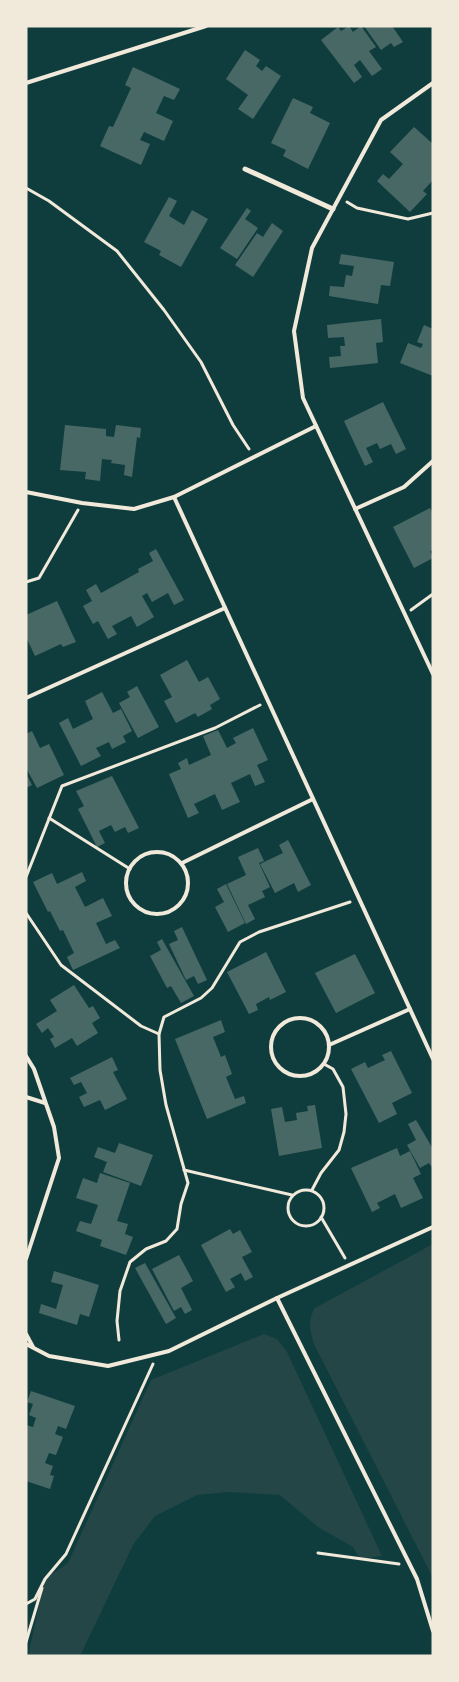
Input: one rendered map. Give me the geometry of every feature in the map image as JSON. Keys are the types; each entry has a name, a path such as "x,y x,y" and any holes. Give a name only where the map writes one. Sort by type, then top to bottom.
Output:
{"street":[{"path":"244,169 333,209"}],"lane":[{"path":"26,83 206,26"},
{"path":"433,83 381,120 312,248 294,331 303,398 433,674"},
{"path":"26,492 134,509 174,497 316,426"},
{"path":"355,509 404,487 433,461"},
{"path":"174,497 433,1059"},
{"path":"26,698 225,608"},
{"path":"182,863 313,800"},
{"path":"158,852 168,854 182,863 187,872 186,894 172,910 162,913 148,912 138,907 131,900 127,890 126,879 130,868 147,853 158,852"},
{"path":"329,1045 410,1009"},
{"path":"300,1018 311,1020 319,1025 326,1034 329,1045 328,1055 324,1064 317,1071 308,1075 288,1074 279,1067 273,1058 271,1048 277,1029 285,1022 300,1018"},
{"path":"26,1056 34,1069 54,1127 59,1158 26,1259"},
{"path":"26,1097 45,1103"},
{"path":"26,1344 49,1356 108,1366 169,1351 277,1298 433,1227"},
{"path":"277,1298 417,1578 433,1630"},
{"path":"26,1334 33,1347"}],"path":[{"path":"26,188 49,201 117,251 164,310 201,362 233,425 253,456"},
{"path":"340,196 357,208 408,219 433,213"},
{"path":"26,582 39,578 82,502"},
{"path":"405,614 433,594"},
{"path":"26,877 62,786 215,728 268,701"},
{"path":"49,818 130,868"},
{"path":"119,1340 120,1291 130,1262 146,1249 166,1240 177,1230 188,1183 166,1105 160,1070 159,1034 164,1017 201,998 212,988 240,942 259,932 359,899"},
{"path":"26,913 61,965 142,1026 159,1034"},
{"path":"312,1190 321,1173 340,1150 346,1114 343,1088 333,1069 324,1064"},
{"path":"184,1170 292,1195"},
{"path":"299,1190 312,1190 322,1199 324,1212 311,1226 298,1225 292,1221 287,1206 292,1195 299,1190"},
{"path":"321,1217 350,1265"},
{"path":"26,1604 35,1599 44,1579 66,1554 158,1354"},
{"path":"318,1553 410,1565"},
{"path":"26,1642 44,1579"}],"shaded area":[{"path":"433,1244 433,1578 314,1344 310,1326 315,1308"},
{"path":"264,1334 277,1339 287,1352 382,1556 360,1559 353,1547 318,1527 280,1495 229,1492 197,1495 155,1516 133,1545 80,1656 28,1656 45,1579 68,1563 151,1380"}],"building":[{"path":"349,26 353,32 361,26 376,47 369,51 382,69 372,76 360,60 354,65 362,77 354,83 321,40 338,27 341,31"},
{"path":"364,26 392,26 403,42 394,47 391,43 381,50"},
{"path":"245,50 260,60 256,66 262,71 266,66 281,76 253,119 238,109 248,95 226,79"},
{"path":"133,67 180,89 174,100 164,96 156,113 173,121 164,141 144,132 140,140 150,144 141,165 100,146 109,126 113,127 131,88 125,85"},
{"path":"293,98 313,107 310,113 330,123 308,169 283,156 286,150 271,143"},
{"path":"414,127 433,144 433,180 423,191 427,194 410,212 377,181 383,174 389,179 403,164 390,152"},
{"path":"169,197 177,201 169,216 184,225 192,210 208,219 181,267 159,255 161,251 144,242"},
{"path":"247,208 251,211 245,219 258,228 237,259 220,248"},
{"path":"272,223 283,231 253,277 235,265 257,233 263,237"},
{"path":"341,254 394,262 390,286 381,285 378,304 329,296 330,286 344,287 346,275 352,276 354,266 339,264"},
{"path":"381,319 383,342 376,343 378,363 330,368 329,357 341,356 340,346 345,346 344,337 328,338 327,325"},
{"path":"424,325 433,329 433,376 400,363 408,343 421,348 423,344 417,342"},
{"path":"383,402 406,449 396,454 391,444 380,449 377,443 366,448 373,462 365,466 344,421"},
{"path":"65,425 106,429 106,436 114,437 116,425 141,428 140,438 137,437 132,477 124,475 125,465 111,463 112,460 102,459 100,481 85,479 86,472 60,470"},
{"path":"430,508 433,513 433,550 430,551 433,558 414,568 393,527"},
{"path":"156,549 184,600 174,605 168,593 152,602 147,593 142,596 154,617 137,627 131,616 112,626 117,634 108,639 98,621 93,624 83,606 92,601 86,590 96,584 101,593 139,572 138,569 153,561 149,553"},
{"path":"57,601 76,642 63,647 61,644 35,656 26,637 26,615"},
{"path":"187,660 199,682 208,677 220,699 210,705 212,709 198,717 195,713 176,723 164,701 172,697 160,675"},
{"path":"137,686 159,727 138,738 119,703 130,697 127,692"},
{"path":"102,692 113,713 121,709 132,731 123,736 126,742 112,749 109,742 96,748 101,756 81,766 59,723 68,718 73,729 93,719 85,701"},
{"path":"253,728 268,760 257,765 265,782 255,786 250,774 231,783 240,802 222,810 215,794 194,804 199,813 188,818 169,774 181,769 178,763 187,758 189,765 211,755 203,736 218,730 227,748 236,743 233,738"},
{"path":"32,731 40,748 49,744 64,775 37,788 26,768 26,734"},
{"path":"26,773 32,785 26,788"},
{"path":"112,776 139,828 128,833 125,827 115,832 111,825 99,831 105,843 97,847 78,809 84,806 76,791"},
{"path":"288,840 311,885 298,892 294,883 275,893 260,864 283,853 279,845"},
{"path":"258,848 264,861 259,863 270,887 262,891 265,897 248,905 255,919 246,924 227,884 246,875 238,857"},
{"path":"82,872 86,881 75,887 85,907 103,898 112,916 96,923 106,944 115,940 120,948 73,970 67,957 74,953 63,930 60,931 50,911 48,912 33,882 52,873 57,884"},
{"path":"226,884 245,923 228,932 215,907 224,902 217,889"},
{"path":"182,927 207,980 198,984 194,976 186,980 169,944 178,940 174,931"},
{"path":"162,939 194,996 181,1003 171,986 167,988 150,956 161,950 157,942"},
{"path":"266,952 286,992 270,1000 269,997 256,1004 258,1010 249,1014 227,972"},
{"path":"355,954 375,993 336,1013 315,973"},
{"path":"74,985 89,1008 93,1006 100,1018 92,1023 98,1033 77,1046 72,1038 55,1048 50,1039 54,1037 48,1028 42,1033 36,1024 57,1011 50,1000"},
{"path":"221,1020 225,1032 213,1037 221,1057 225,1055 232,1074 226,1077 235,1099 244,1096 246,1103 207,1119 175,1039"},
{"path":"391,1051 412,1093 392,1103 397,1114 379,1123 351,1069 365,1062 368,1068 385,1060 382,1055"},
{"path":"112,1057 118,1070 113,1072 127,1099 105,1110 100,1100 84,1107 79,1097 87,1093 81,1082 74,1085 70,1078"},
{"path":"315,1105 322,1148 279,1156 271,1109 282,1107 285,1122 297,1120 296,1113 308,1111 307,1106"},
{"path":"416,1120 433,1149 433,1169 429,1163 420,1168 407,1145 416,1140 408,1124"},
{"path":"119,1143 153,1155 141,1186 103,1172 107,1162 94,1157 98,1147 115,1153"},
{"path":"397,1148 400,1156 410,1151 421,1174 413,1178 423,1198 401,1208 395,1194 377,1203 380,1208 372,1212 351,1168"},
{"path":"100,1173 130,1183 117,1221 128,1224 125,1234 133,1237 126,1255 100,1246 102,1240 76,1231 80,1221 91,1224 98,1205 76,1198 83,1178 97,1183"},
{"path":"230,1229 233,1234 240,1230 252,1252 242,1257 253,1277 245,1281 241,1273 230,1279 235,1287 226,1292 201,1245"},
{"path":"179,1255 193,1281 181,1288 192,1310 185,1314 181,1307 174,1311 152,1269"},
{"path":"145,1263 176,1318 166,1324 135,1268"},
{"path":"54,1271 99,1285 89,1317 80,1314 77,1325 39,1313 41,1304 56,1309 63,1285 51,1282"},
{"path":"31,1391 75,1406 66,1429 58,1426 55,1434 63,1437 56,1455 49,1453 45,1463 53,1466 50,1475 54,1476 50,1489 26,1481 26,1425 33,1427 36,1418 29,1415 33,1404 27,1402"}]}
